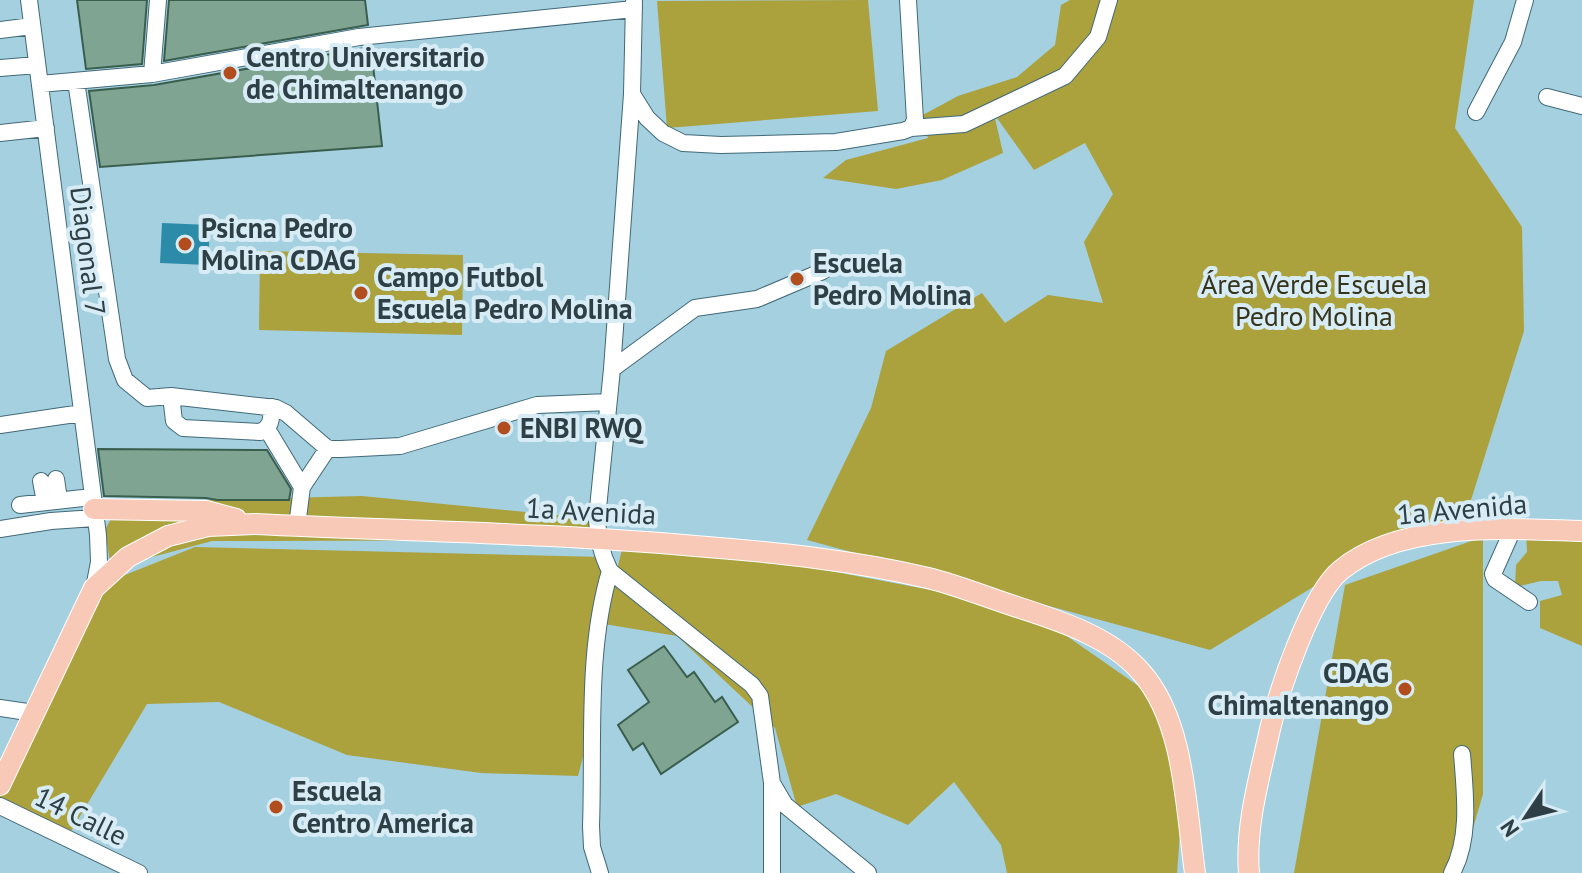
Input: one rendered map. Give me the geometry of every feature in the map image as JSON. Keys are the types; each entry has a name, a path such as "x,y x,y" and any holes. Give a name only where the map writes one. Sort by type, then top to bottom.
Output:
{"main road":[{"path":"94,508 206,511 255,524"},
{"name":"1a Avenida","path":"0,785 94,588 128,557 168,536 208,526 255,524 598,537 814,557 930,578 1065,623 1122,655 1150,683 1160,701 1177,751 1195,873"},
{"name":"1a Avenida","path":"1249,873 1252,812 1277,699 1315,603 1341,570 1393,541 1513,529 1582,531"},
{"name":"1a Avenida","path":"1187,819 1187,873"}],"street":[{"name":"Diagonal 7","path":"29,0 94,508 99,562 94,588"},
{"path":"152,74 158,0"},
{"path":"908,0 915,120 911,128"},
{"path":"632,94 647,118 663,133 683,143 836,142 911,128 964,124 1065,76 1098,37 1109,0"},
{"path":"1476,112 1513,42 1525,0"},
{"path":"40,84 152,74 359,37 634,5 632,94 612,369 597,518 598,537 601,553 610,571 752,685 760,696 772,783 772,873"},
{"path":"0,30 32,26"},
{"path":"0,68 37,65"},
{"path":"76,81 120,370 131,387 147,398 171,396 272,407 286,413 328,448 400,446 528,407 608,402"},
{"path":"1547,97 1582,106"},
{"path":"0,133 46,128"},
{"path":"612,369 695,308 757,299 823,271"},
{"path":"171,396 174,421 183,428 260,432 271,423 272,407"},
{"path":"0,425 82,413"},
{"path":"267,429 302,487"},
{"path":"297,526 302,487 328,448"},
{"path":"48,480 52,501"},
{"path":"20,505 52,501 94,508"},
{"path":"0,529 51,521 94,508"},
{"path":"1513,529 1493,574 1495,579 1529,602"},
{"path":"600,873 592,847 591,826 594,663 601,600 610,571"},
{"path":"0,708 34,713"},
{"path":"1452,873 1459,859 1466,808 1462,754"},
{"path":"772,783 785,805 868,873"},
{"name":"14 Calle","path":"0,806 139,873"}],"green space":[{"path":"868,0 878,111 667,128 657,1"},
{"name":"Área Verde Escuela Pedro Molina","path":"1070,0 1474,0 1455,128 1522,227 1524,331 1461,532 1341,570 1210,650 807,540 871,408 886,351 982,293 1005,323 1048,295 1103,303 1084,242 1113,194 1085,143 1034,170 994,114 1003,153 942,180 896,189 823,178 846,160 928,138 921,116 958,96 1017,77 1055,45 1061,5"},
{"name":"Campo Futbol Escuela Pedro Molina","path":"260,251 463,255 462,335 259,330"},
{"path":"362,496 606,520 600,540 212,541 111,568 105,530 120,502"},
{"path":"1526,531 1582,534 1582,646 1540,628 1540,601 1562,595 1558,581 1515,587 1516,565 1527,552"},
{"name":"CDAG Chimaltenango","path":"1483,537 1483,794 1460,873 1294,873 1345,585"},
{"path":"624,541 804,566 936,591 1061,632 1160,701 1181,820 1177,873 1007,873 1001,845 954,782 908,825 836,794 797,807 775,728 677,636 604,624"},
{"path":"195,547 603,557 593,644 591,726 578,776 481,773 347,755 219,702 147,704 67,838 0,806 0,787 110,581"}],"water":[{"name":"Psicna Pedro Molina CDAG","path":"162,223 210,225 208,265 160,263"}],"building":[{"path":"77,0 147,0 142,64 86,69"},
{"path":"169,0 365,0 368,25 164,61"},
{"path":"371,47 382,146 100,167 89,91 154,85"},
{"path":"98,449 267,450 291,489 289,500 104,496"},
{"path":"664,646 687,677 694,672 715,702 722,697 738,722 661,774 643,743 633,750 618,725 649,702 628,670"}],"place":[{"name":"Centro Universitario de Chimaltenango","path":"230,73"},
{"name":"Psicna Pedro Molina CDAG","path":"185,244"},
{"name":"Escuela Pedro Molina","path":"797,279"},
{"name":"Campo Futbol Escuela Pedro Molina","path":"361,293"},
{"name":"ENBI RWQ","path":"504,428"},
{"name":"CDAG Chimaltenango","path":"1405,689"},
{"name":"Escuela Centro America","path":"276,807"}]}
